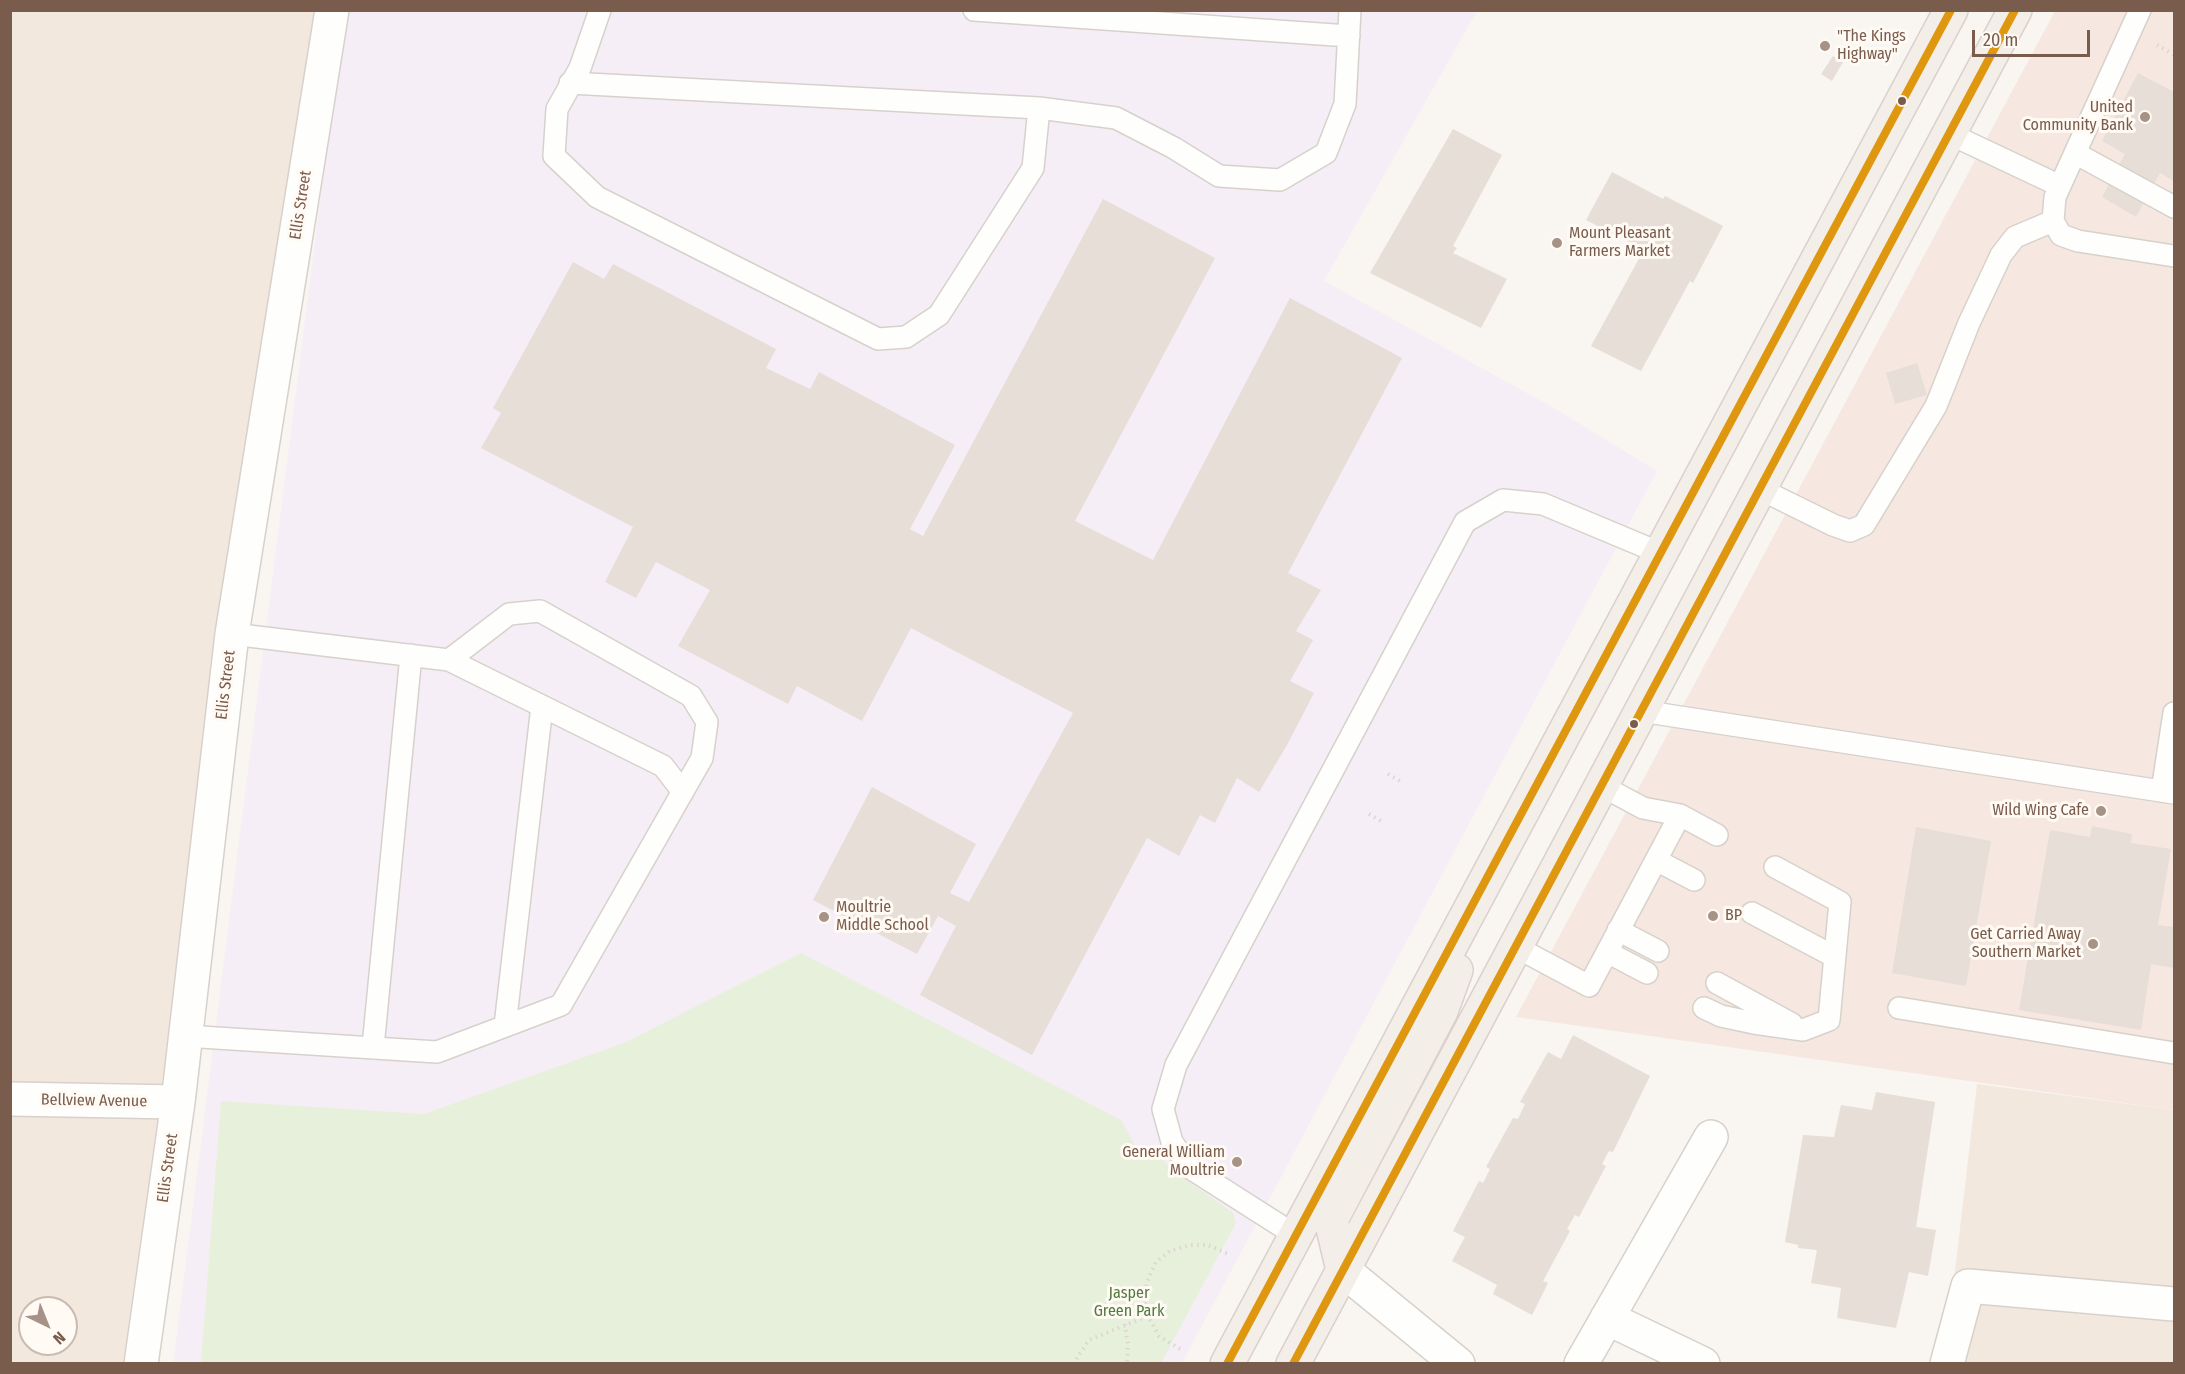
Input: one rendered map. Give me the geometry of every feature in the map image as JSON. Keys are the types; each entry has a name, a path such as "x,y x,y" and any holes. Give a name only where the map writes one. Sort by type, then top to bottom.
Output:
{"main road":[{"path":"1227,1364 1951,10"},
{"path":"1293,1364 2015,10"},
{"path":"1343,1270 1331,1220 1441,1011 1492,866"}],"street":[{"name":"Ellis Street","path":"141,1364 178,1102 232,634 332,10"},
{"name":"Bellview Avenue","path":"10,1099 178,1102"},
{"path":"1581,1364 1711,1137"},
{"path":"1343,1270 1458,1364"},
{"path":"1947,1364 1968,1286 2175,1304"},
{"path":"1607,1318 1703,1364"}],"lane":[{"path":"600,10 580,68 557,110 554,156 597,197 878,339 906,337 939,315 1034,168 1039,108"},
{"path":"974,10 1349,36"},
{"path":"570,83 1039,108 1116,118 1174,148 1219,176 1280,180 1326,153 1345,104 1350,10"},
{"path":"2140,10 2055,197 2053,221 2061,235 2078,241 2175,256"},
{"path":"1950,134 2060,186"},
{"path":"2075,153 2175,207"},
{"path":"1760,489 1850,531 1864,525 1936,405 1969,323 2001,255 2015,237 2053,221"},
{"path":"1295,1235 1190,1168 1172,1142 1163,1109 1176,1065 1464,522 1503,500 1543,504 1660,553"},
{"path":"185,1036 438,1052 561,1005 702,758 706,722 691,696 540,611 509,614 449,660"},
{"path":"232,634 449,660 663,766 683,792"},
{"path":"373,1047 411,655"},
{"path":"505,1026 542,706"},
{"path":"1641,711 2168,792 2175,713"},
{"path":"1602,786 1643,807 1680,815 1717,835"},
{"path":"1516,947 1589,986 1680,815"},
{"path":"1656,860 1694,880"},
{"path":"1704,1008 1721,1016 1803,1030 1829,1020 1840,902 1775,867"},
{"path":"1752,912 1835,957"},
{"path":"1618,930 1658,951"},
{"path":"1607,952 1647,974"},
{"path":"1717,983 1803,1030"},
{"path":"1899,1008 2175,1053"}],"path":[{"path":"1388,774 1402,782"},
{"path":"1369,814 1381,821"},
{"path":"1180,1349 1159,1336 1148,1316 1144,1301 1147,1282 1156,1262 1170,1251 1190,1245 1208,1245 1230,1255"},
{"path":"1072,1364 1089,1340 1148,1316"},
{"path":"1125,1324 1128,1346 1127,1364"}],"shaded area":[{"path":"10,11 314,11 123,1363 11,1363"},
{"name":"Moultrie Middle School","path":"344,11 1477,11 1324,281 1554,408 1657,471 1182,1363 173,1364"},
{"path":"2055,11 2174,11 2174,1110 1516,1017"},
{"path":"1977,1084 2174,1110 2174,1363 1944,1364"}],"green space":[{"name":"Jasper Green Park","path":"801,953 1121,1120 1143,1160 1153,1147 1171,1169 1233,1213 1236,1223 1161,1363 201,1363 221,1101 424,1114 624,1043"}],"building":[{"path":"1833,56 1843,62 1832,81 1821,74"},
{"name":"United Community Bank","path":"2138,73 2174,92 2174,181 2160,173 2136,217 2102,197 2125,154 2102,141"},
{"path":"1453,129 1502,155 1453,246 1457,248 1453,253 1507,279 1481,328 1370,273"},
{"path":"1612,172 1663,199 1665,196 1723,226 1693,283 1690,281 1641,371 1591,346 1641,255 1636,252 1639,247 1586,220"},
{"path":"1103,199 1215,258 1075,521 1153,560 1290,298 1402,358 1288,573 1321,590 1296,631 1313,640 1290,681 1314,693 1287,745 1259,792 1237,778 1215,823 1200,815 1179,856 1147,838 1032,1055 920,995 956,926 938,916 917,954 813,900 872,787 976,844 950,893 969,902 1073,713 911,628 862,721 797,686 788,704 678,646 710,590 656,562 636,598 605,582 633,527 481,448 501,413 493,408 573,262 604,279 613,264 776,349 766,368 810,389 819,372 955,445 910,529 923,536"},
{"path":"1917,363 1927,395 1895,404 1886,373"},
{"name":"Get Carried Away Southern Market","path":"2092,826 2132,834 2131,843 2171,849 2158,925 2174,927 2174,968 2151,964 2141,1030 2019,1010 2050,830 2090,837"},
{"path":"1916,827 1991,841 1966,986 1892,973"},
{"path":"1573,1035 1650,1076 1613,1152 1609,1151 1602,1164 1606,1166 1579,1217 1575,1215 1567,1229 1570,1231 1543,1281 1548,1283 1532,1315 1493,1294 1497,1285 1452,1261 1465,1237 1453,1231 1479,1181 1483,1183 1490,1169 1486,1167 1513,1118 1518,1119 1525,1104 1520,1102 1548,1052 1561,1059"},
{"path":"1876,1092 1935,1102 1916,1227 1936,1230 1928,1276 1909,1272 1896,1328 1837,1318 1841,1288 1811,1283 1817,1250 1798,1248 1798,1245 1785,1242 1803,1135 1834,1137 1841,1105 1872,1110"}],"transit line":[{"path":"1227,1364 1951,10"},
{"path":"1293,1364 2015,10"}],"place":[{"name":"\"The Kings Highway\"","path":"1825,46"},
{"name":"United Community Bank","path":"2145,117"},
{"name":"Mount Pleasant Farmers Market","path":"1557,243"},
{"name":"Wild Wing Cafe","path":"2101,811"},
{"name":"BP","path":"1713,916"},
{"name":"Moultrie Middle School","path":"824,917"},
{"name":"Get Carried Away Southern Market","path":"2093,944"},
{"name":"General William Moultrie","path":"1237,1162"}]}
